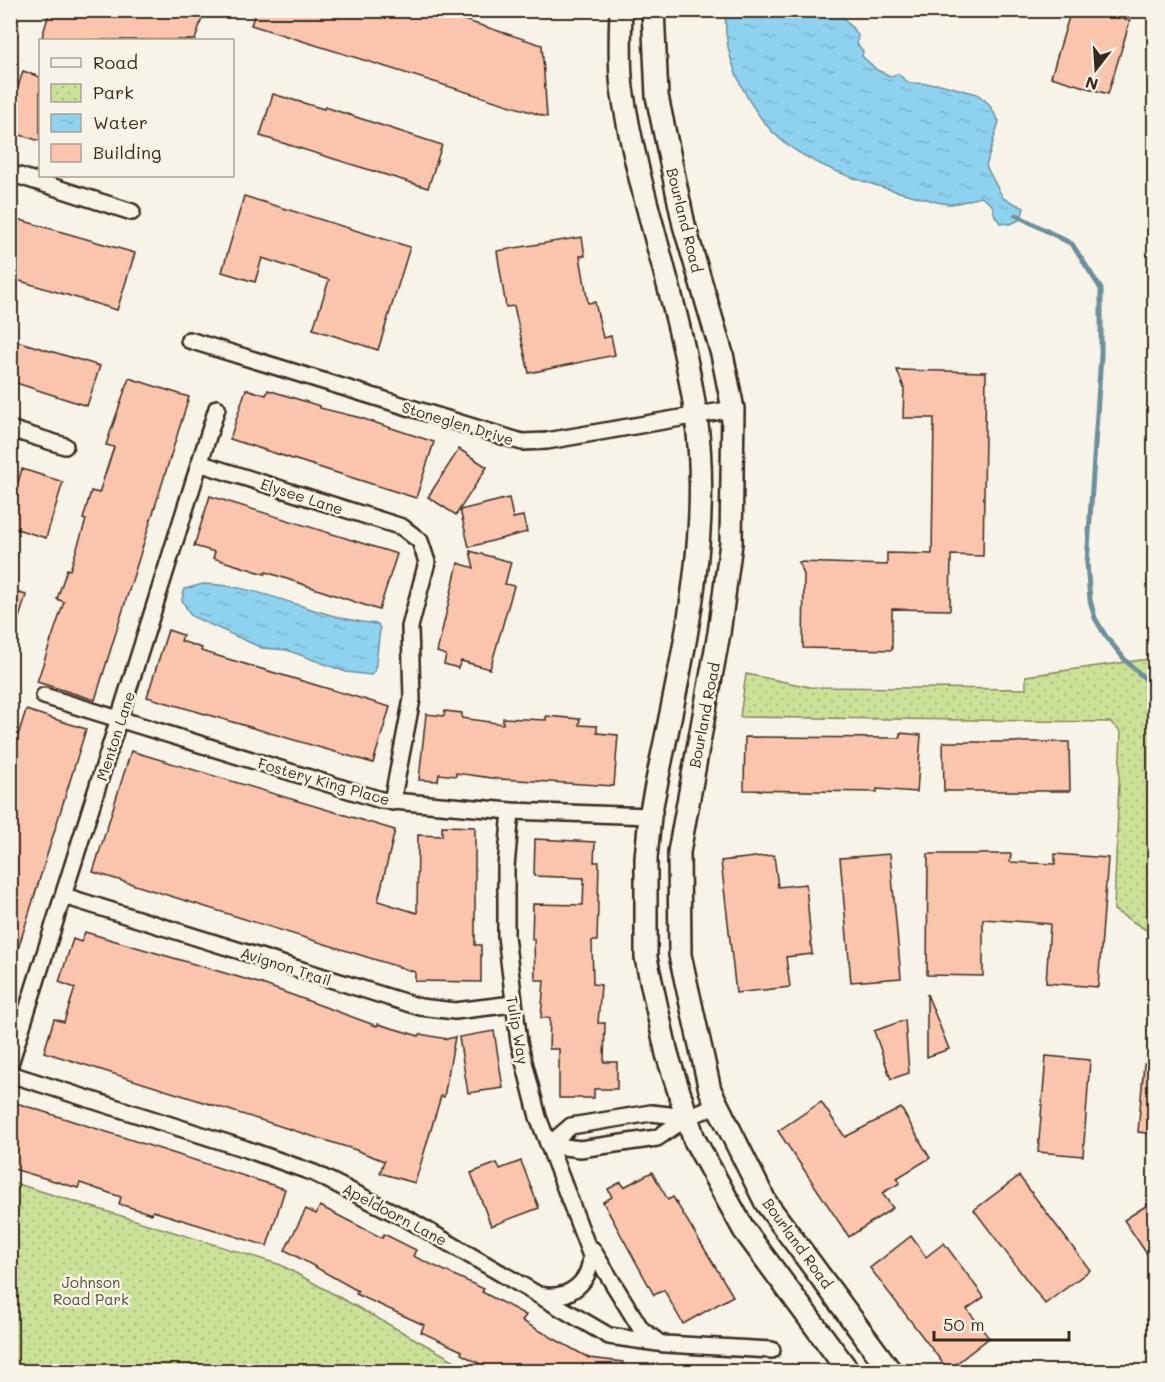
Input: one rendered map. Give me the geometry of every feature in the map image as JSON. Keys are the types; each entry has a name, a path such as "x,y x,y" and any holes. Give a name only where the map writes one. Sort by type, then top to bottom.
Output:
{"main road":[{"path":"621,10 622,87 651,227 686,356 696,417 702,483 701,536 650,816 646,858 646,958 667,1054 694,1139 744,1230 849,1371"},
{"name":"Bourland Road","path":"653,10 657,96 684,225 722,354 733,409 731,543 719,633 679,852 680,955 707,1079 717,1105 766,1203 891,1371"}],"street":[{"path":"10,173 132,212"},
{"name":"Stoneglen Drive","path":"189,340 522,442 547,441 733,409"},
{"name":"Menton Lane","path":"10,1064 202,465 217,408"},
{"path":"10,429 65,446"},
{"name":"Elysee Lane","path":"202,465 402,527 420,541 427,562 411,627 412,699 392,802"},
{"name":"Fostery King Place","path":"44,696 392,802 511,811 650,816"},
{"name":"Tulip Way","path":"511,811 505,902 513,1004 527,1080 561,1182 586,1239 622,1301 644,1333 665,1344"},
{"name":"Avignon Trail","path":"64,896 420,1007 455,1011 513,1004"},
{"name":"Apeldoorn Lane","path":"10,1074 314,1173 404,1216 609,1336 665,1344 772,1350"},
{"path":"549,1145 580,1149 657,1138 688,1117 717,1105"},
{"path":"549,1145 571,1126 651,1113 688,1117"},
{"name":"Tulip Way","path":"532,1291 544,1296 557,1296 570,1293 580,1285 587,1275 591,1262 586,1239"}],"green space":[{"path":"1148,659 1154,665 1154,935 1114,910 1121,732 1110,722 740,717 746,674 810,687 1026,689 1026,676"},
{"name":"Johnson Road Park","path":"11,1182 281,1265 473,1371 11,1371"}],"water":[{"path":"726,11 838,11 858,35 857,44 863,51 862,56 877,70 890,76 898,74 909,83 940,84 977,94 988,103 999,121 986,166 1003,198 1024,208 1021,219 1011,224 1000,223 992,205 981,197 957,203 940,203 862,181 819,164 800,153 769,128 742,88 727,42"},
{"path":"203,584 248,590 334,616 378,624 380,629 375,671 371,675 346,672 287,650 262,648 191,616 182,600 184,589"}],"building":[{"path":"50,10 189,10 203,15 195,39 49,39 42,37"},
{"path":"256,10 433,10 542,45 547,117 251,25"},
{"path":"1071,10 1096,10 1130,21 1108,94 1051,77"},
{"path":"23,71 39,77 39,141 10,132 10,112"},
{"path":"273,94 324,109 325,107 442,145 428,188 260,136"},
{"path":"244,196 410,247 378,350 313,329 329,280 262,258 255,282 222,272"},
{"path":"10,217 135,253 117,310 10,278"},
{"path":"582,237 585,256 580,256 588,303 595,302 603,338 611,336 615,355 529,373 514,306 506,307 497,251"},
{"path":"10,339 100,366 87,406 10,381"},
{"path":"897,370 986,372 983,556 951,555 950,610 892,609 892,650 803,648 804,575 799,562 887,565 887,553 932,554 934,418 903,418 904,388"},
{"path":"129,378 189,397 95,700 37,682 64,602 57,599 67,569 70,570 86,520 83,519 91,491 99,493 114,447 106,445"},
{"path":"246,389 266,395 268,390 434,442 416,498 230,439"},
{"path":"459,449 487,467 456,515 428,497"},
{"path":"22,469 63,482 46,538 10,527 10,508"},
{"path":"210,496 397,554 379,610 266,572 265,574 213,558 215,552 194,546"},
{"path":"509,498 513,518 523,516 527,532 469,547 460,510"},
{"path":"470,551 511,562 505,584 514,586 490,669 461,661 458,668 444,664 446,655 437,652 458,563 474,568"},
{"path":"10,590 26,595 14,635 10,635"},
{"path":"168,630 183,635 181,641 202,648 201,651 390,707 373,763 147,697"},
{"path":"26,710 86,729 14,962 10,962 10,747 14,748"},
{"path":"445,711 462,713 462,718 503,724 503,718 546,720 546,716 580,719 579,725 597,726 597,733 618,735 614,786 499,779 456,773 456,776 439,774 438,781 419,780 426,714 444,716"},
{"path":"900,733 921,735 917,792 877,789 877,792 744,790 745,737 900,738"},
{"path":"943,742 1069,742 1070,791 944,791"},
{"path":"131,751 395,830 378,901 417,913 418,835 442,836 442,826 475,827 475,945 481,945 481,982 415,981 415,972 93,872"},
{"path":"535,839 595,842 594,862 599,862 597,941 592,941 593,984 601,985 598,1023 605,1023 604,1062 617,1062 617,1089 594,1089 594,1098 559,1098 559,1049 549,1049 550,1018 541,1018 544,980 535,980 534,939 532,939 533,904 583,905 584,878 534,876"},
{"path":"890,854 901,978 851,982 840,858"},
{"path":"928,854 1011,854 1010,862 1055,864 1055,854 1108,858 1098,987 1046,983 1050,924 1027,922 983,919 983,976 927,975"},
{"path":"774,855 778,887 806,884 812,954 786,957 790,987 736,993 721,861"},
{"path":"85,932 262,984 377,1026 378,1024 419,1036 420,1034 447,1039 455,1037 444,1097 441,1096 415,1183 380,1173 384,1161 356,1150 44,1052 54,1019 64,1022 75,988 59,982 73,939 81,942"},
{"path":"927,994 949,1049 927,1057"},
{"path":"905,1020 909,1073 891,1079 874,1031"},
{"path":"494,1031 503,1088 468,1093 459,1037"},
{"path":"1046,1056 1090,1060 1083,1156 1038,1152"},
{"path":"1144,1064 1155,1064 1155,1134 1138,1132"},
{"path":"10,1101 285,1189 267,1246 153,1211 152,1214 119,1204 121,1197 80,1183 78,1188 10,1168"},
{"path":"821,1102 845,1137 901,1108 930,1158 897,1178 900,1183 882,1193 893,1208 849,1237 778,1131"},
{"path":"521,1161 539,1208 491,1226 471,1173 497,1163 500,1169"},
{"path":"652,1172 668,1200 673,1197 733,1296 683,1324 664,1290 654,1295 603,1202 612,1197 608,1189 621,1182 624,1187"},
{"path":"1019,1176 1090,1270 1045,1304 974,1210"},
{"path":"1155,1200 1155,1266 1124,1220"},
{"path":"320,1206 382,1238 384,1234 416,1250 413,1256 484,1289 482,1292 526,1315 522,1321 589,1358 623,1362 622,1371 494,1371 461,1354 462,1351 421,1332 424,1325 356,1294 358,1291 285,1250 306,1209 316,1214"},
{"path":"911,1236 926,1257 944,1243 984,1297 967,1309 989,1338 948,1370 870,1268"}],"waterway":[{"path":"1016,215 1072,244 1101,289 1101,355 1087,563 1090,600 1095,618 1105,635 1126,661 1154,687"}]}
